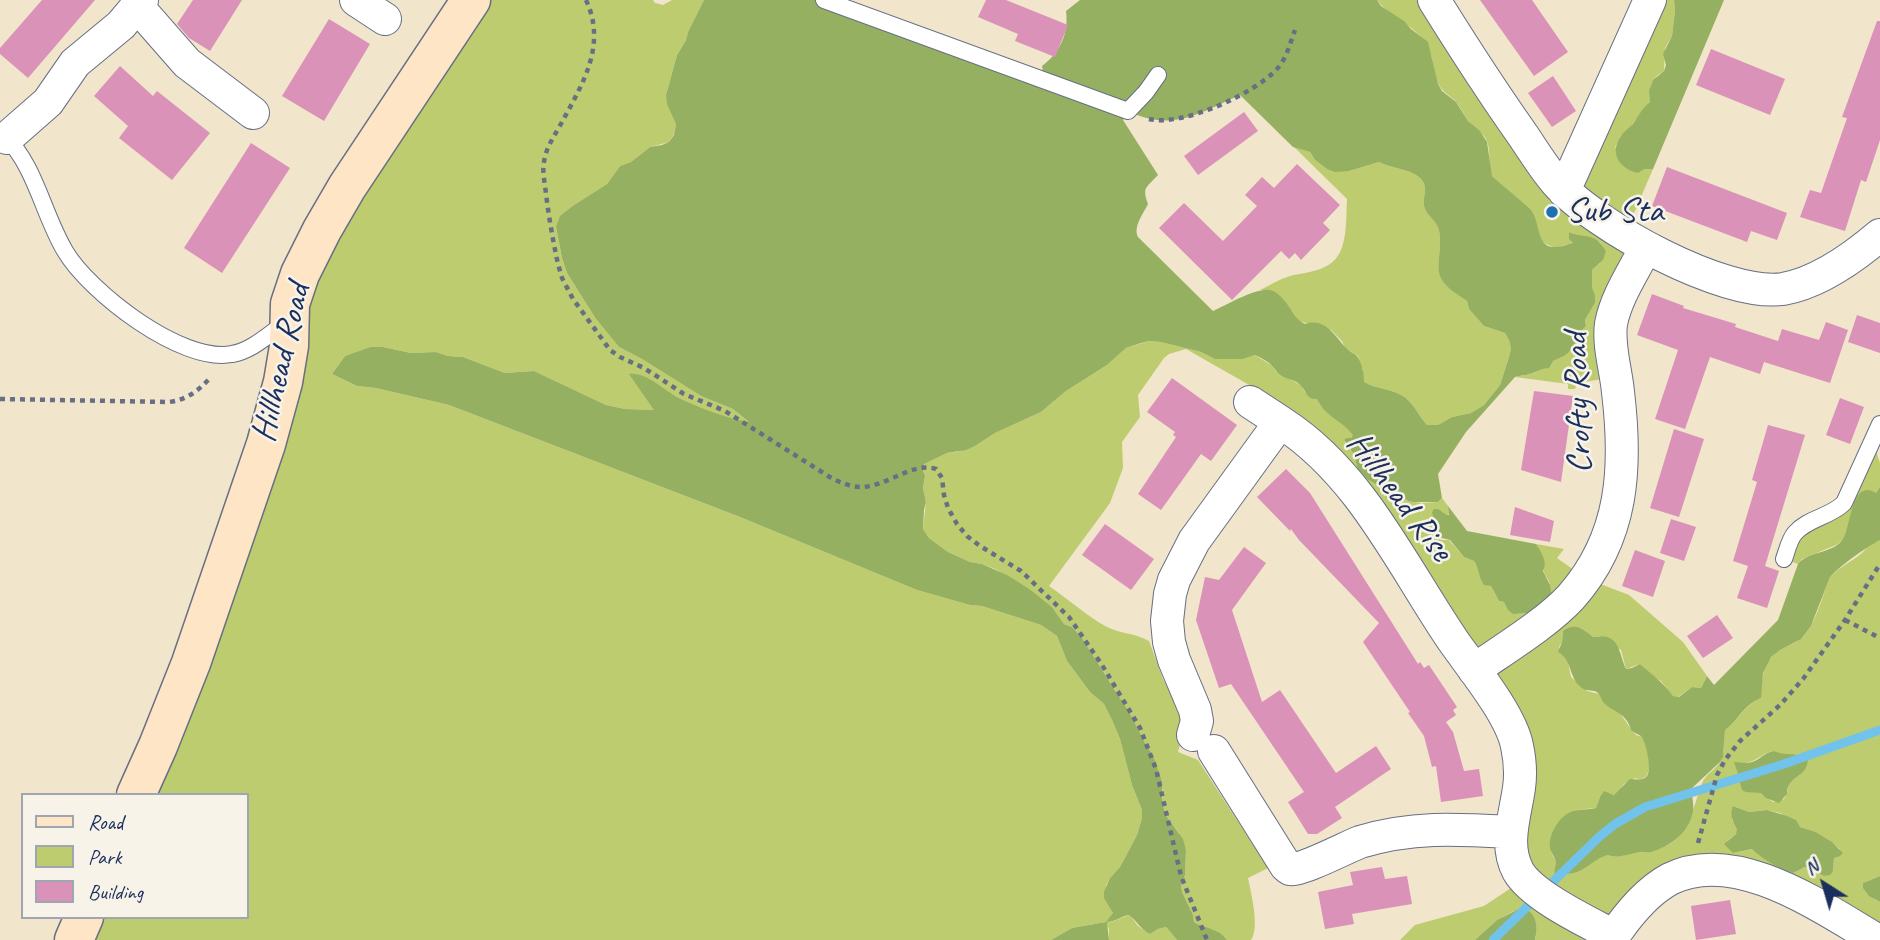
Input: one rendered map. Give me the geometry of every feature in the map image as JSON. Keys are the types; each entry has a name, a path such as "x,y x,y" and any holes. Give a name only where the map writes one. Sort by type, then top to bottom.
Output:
{"street":[{"path":"356,0 384,19"},
{"name":"Hillhead Road","path":"137,793 191,663 266,444 283,382 289,346 290,304 300,274 347,187 471,0"},
{"path":"1434,0 1500,103 1559,185 1598,218 1646,247 1692,269 1729,282 1748,287 1782,289 1817,277 1878,242"},
{"path":"1559,185 1650,0"},
{"path":"4,134 48,102 75,63 121,25 139,3 187,63 253,113"},
{"name":"Crofty Road","path":"1474,670 1558,609 1584,582 1602,554 1616,514 1623,466 1611,326 1614,312 1646,247"},
{"name":"Hillhead Rise","path":"1250,402 1308,441 1356,493 1506,721 1517,743 1520,778 1511,832 1512,852 1524,881 1612,938"},
{"path":"1282,423 1246,467 1191,547 1174,580 1169,602 1154,620 1167,633 1171,652 1195,710 1203,743 1286,866 1292,880 1299,869 1348,846 1382,836 1405,831 1452,829 1511,832"},
{"path":"1612,938 1645,898 1670,880 1706,869 1758,878 1782,887 1877,940"},
{"path":"74,940 83,919"}],"lane":[{"path":"824,0 1128,111 1158,75"},
{"path":"4,134 32,174 66,253 86,279 130,316 164,337 200,351 230,355 248,348 289,321"},
{"path":"1784,559 1796,531 1833,512 1844,503 1880,424"}],"path":[{"path":"586,0 594,32 589,70 551,140 544,159 543,178 562,278 587,319 610,350 620,357 695,400 726,411 846,485 879,485 925,467 940,473 948,508 957,524 980,546 1021,571 1069,617 1140,728 1158,780 1181,876 1207,940"},
{"path":"1128,111 1152,120 1174,121 1240,95 1277,69 1286,56 1295,30"},
{"path":"0,399 157,403 177,401 200,388 230,355"},
{"path":"1691,872 1710,797 1725,760 1740,741 1803,680 1846,620 1880,564"},
{"path":"1846,620 1880,638"}],"green space":[{"path":"472,0 653,0 663,5 672,0 704,0 677,55 666,95 676,124 669,142 650,147 631,162 620,166 607,184 574,205 556,227 567,273 596,319 619,347 701,396 733,409 750,423 694,405 648,380 655,410 625,409 606,405 534,371 505,373 463,357 436,352 411,353 383,347 345,356 332,374 357,386 449,405 740,517 917,590 982,606 1041,625 1057,636 1067,661 1090,692 1104,704 1120,739 1132,785 1142,810 1137,835 1106,886 1113,914 1107,922 1130,915 1138,926 1150,934 1166,927 1177,940 1109,940 1106,922 1072,928 1051,940 76,940 84,919 248,919 248,793 139,793 289,318"},
{"path":"704,0 820,0 1044,79 1042,66 1054,55 1062,42 1066,11 1080,0 1377,0 1428,42 1442,91 1456,102 1468,121 1480,131 1487,142 1492,176 1530,209 1541,239 1549,246 1563,246 1573,243 1569,239 1569,232 1594,238 1606,251 1603,260 1592,270 1595,303 1585,320 1586,326 1571,349 1553,361 1549,368 1515,377 1466,432 1438,474 1442,498 1438,502 1408,501 1393,488 1367,479 1358,469 1353,453 1344,440 1353,435 1349,430 1324,410 1317,399 1309,397 1298,383 1281,376 1261,358 1255,355 1243,359 1215,359 1201,352 1149,341 1126,348 1107,365 1066,391 1041,412 966,450 947,453 924,464 923,488 926,502 923,529 929,538 948,552 1007,575 1031,590 1052,607 1064,624 1072,627 1082,638 1153,755 1162,782 1165,814 1183,839 1186,850 1185,875 1181,885 1194,922 1216,931 1227,940 1177,940 1166,927 1150,934 1129,915 1107,922 1109,940 1051,940 1072,928 1106,922 1113,913 1104,898 1104,892 1137,835 1142,810 1132,785 1120,739 1104,704 1090,692 1067,661 1057,636 1041,625 982,606 917,590 740,517 449,405 357,386 332,374 345,356 371,347 411,353 436,352 463,357 505,373 534,371 606,405 654,410 629,374 636,374 679,398 722,415 749,422 733,409 701,396 619,347 596,319 567,273 556,227 560,216 607,184 620,166 631,162 650,147 669,142 674,135 676,124 666,95 677,55","holes":["1240,95 1293,147 1310,152 1315,160 1335,172 1349,171 1379,162 1411,172 1423,181 1425,209 1437,224 1440,233 1439,269 1442,280 1467,301 1469,309 1484,326 1505,333 1509,340 1511,349 1500,385 1484,405 1471,413 1452,417 1438,425 1427,425 1405,398 1364,382 1361,364 1356,355 1324,325 1305,324 1299,320 1275,292 1257,291 1213,311 1138,237 1138,225 1148,204 1146,188 1158,175 1123,120 1127,111 1158,120 1172,120 1198,114"]},
{"path":"1377,0 1433,0 1636,264 1616,377 1577,383 1575,389 1568,389 1568,384 1515,377 1538,371 1566,354 1572,347 1586,326 1585,320 1595,303 1592,270 1600,263 1606,251 1600,242 1569,232 1573,243 1555,248 1540,239 1533,214 1492,176 1486,139 1439,85 1431,55 1422,38"},
{"path":"1651,0 1674,0 1675,11 1672,36 1665,48 1664,71 1655,77 1651,84 1650,102 1620,137 1615,147 1644,169 1653,169 1625,234 1578,202"},
{"path":"1674,0 1724,0 1653,169 1644,169 1638,173 1621,164 1616,148 1622,134 1650,102 1649,91 1653,80 1664,71 1666,65 1663,54 1672,36"},
{"path":"1294,147 1310,152 1315,160 1327,169 1349,171 1379,162 1411,172 1423,181 1425,209 1438,226 1440,234 1439,267 1443,282 1467,301 1469,309 1484,326 1505,333 1509,340 1511,349 1500,385 1484,405 1471,413 1452,417 1438,425 1427,425 1405,398 1363,382 1363,370 1358,356 1345,348 1331,330 1299,321 1270,290 1260,290 1286,277 1329,265 1340,253 1344,239 1347,199"},
{"path":"1149,341 1201,352 1215,359 1243,359 1255,355 1302,386 1305,392 1317,399 1329,414 1354,434 1344,441 1353,453 1357,465 1408,501 1438,502 1442,498 1448,506 1449,514 1442,512 1433,517 1438,537 1441,540 1449,540 1464,557 1474,561 1499,601 1518,614 1534,613 1550,590 1536,544 1564,549 1557,558 1585,578 1474,669 1258,390 1186,349 1164,358 1138,395 1140,417 1122,442 1123,468 1110,503 1049,586 1105,626 1149,641 1163,679 1186,720 1178,752 1198,760 1268,868 1248,878 1255,919 1251,940 1227,940 1194,922 1181,885 1185,875 1186,850 1179,833 1165,814 1163,792 1153,755 1082,638 1072,627 1064,624 1052,607 1031,590 995,569 948,552 929,538 923,529 926,502 923,464 947,453 975,446 995,433 1041,412 1066,391 1107,365 1126,348"},
{"path":"1880,424 1877,454 1880,463 1880,487 1851,513 1844,539 1802,559 1798,564 1784,559 1791,539 1833,512"},
{"path":"1880,487 1880,540 1830,577 1806,633 1801,639 1771,657 1763,673 1761,698 1749,705 1725,730 1723,757 1691,789 1691,819 1678,838 1651,852 1618,857 1608,855 1577,872 1559,877 1555,875 1556,862 1550,843 1559,821 1573,811 1596,808 1604,791 1614,795 1630,779 1645,778 1649,768 1641,736 1631,730 1623,716 1604,703 1598,693 1584,689 1574,679 1566,660 1558,652 1563,631 1575,627 1593,637 1608,637 1617,644 1626,669 1640,664 1673,696 1679,697 1692,687 1701,688 1707,676 1714,685 1778,620 1798,564 1840,542 1857,497 1868,490 1876,493"},
{"path":"1448,506 1467,531 1536,544 1542,554 1543,571 1550,585 1552,598 1547,597 1534,613 1513,614 1508,610 1504,602 1499,601 1491,586 1484,585 1474,561 1464,557 1450,540 1438,537 1432,512 1438,509 1449,515"},
{"path":"1880,540 1880,876 1863,883 1874,899 1880,902 1880,940 1706,868 1614,935 1525,880 1521,770 1475,670 1587,579 1629,595 1683,642 1707,676 1701,688 1692,687 1678,697 1673,696 1661,681 1640,664 1626,669 1621,650 1600,636 1593,637 1581,628 1563,631 1559,647 1568,662 1571,677 1587,691 1599,694 1619,712 1635,734 1642,736 1649,765 1645,778 1635,778 1624,784 1614,795 1609,793 1600,797 1596,808 1574,811 1563,818 1551,841 1553,857 1564,874 1576,872 1597,858 1608,855 1620,856 1663,847 1672,843 1684,829 1704,780 1722,758 1725,730 1749,705 1761,698 1763,677 1770,659 1780,650 1798,641 1811,627 1830,577","holes":["1774,751 1790,755 1800,775 1790,784 1784,799 1773,802 1738,781 1738,774 1746,763","1733,806 1749,812 1767,810 1780,813 1800,827 1827,839 1840,849 1834,858 1833,871 1824,876 1805,867 1793,873 1772,864 1753,849 1733,853 1727,841 1738,829 1732,820"]},
{"path":"1774,751 1808,759 1804,770 1790,783 1787,794 1779,803 1761,793 1743,791 1734,762 1752,762"},
{"path":"1733,806 1749,812 1767,810 1787,816 1796,820 1800,827 1816,832 1832,842 1843,853 1834,858 1830,875 1824,876 1805,867 1793,873 1777,867 1752,849 1733,853 1724,844 1736,834 1737,829 1731,815"},
{"path":"1880,876 1880,902 1869,896 1863,883"},
{"path":"1523,880 1596,926 1588,940 1535,940 1536,936 1514,911 1497,920 1475,940 1400,940 1415,925 1484,906"},
{"path":"1521,908 1530,912 1535,920 1535,940 1475,940 1497,920"}],"building":[{"path":"42,0 95,0 28,78 0,54 0,48"},
{"path":"193,0 242,0 210,51 189,38 177,24"},
{"path":"986,0 1006,0 1068,25 1055,57 1015,41 1018,34 978,17"},
{"path":"1480,0 1532,0 1568,52 1534,76"},
{"path":"329,19 370,44 324,121 282,96"},
{"path":"1877,21 1880,21 1880,140 1866,182 1861,180 1845,231 1800,217 1810,190 1821,193 1847,118 1842,117"},
{"path":"1711,49 1785,79 1770,115 1696,85"},
{"path":"120,66 153,96 157,91 210,133 172,180 119,138 128,126 94,96"},
{"path":"1553,76 1576,111 1552,127 1528,93"},
{"path":"1244,112 1258,131 1198,175 1184,156"},
{"path":"251,143 290,168 222,273 184,248"},
{"path":"1297,164 1340,205 1323,223 1330,230 1301,260 1295,253 1289,259 1281,251 1232,300 1159,228 1184,203 1223,241 1257,206 1245,195 1262,177 1274,188"},
{"path":"1667,167 1787,213 1777,240 1751,231 1747,242 1652,206"},
{"path":"1652,294 1684,306 1683,308 1736,324 1735,327 1778,341 1782,329 1819,340 1826,322 1848,330 1830,383 1764,362 1760,374 1710,357 1685,429 1655,419 1678,350 1637,335"},
{"path":"1857,315 1880,323 1880,353 1848,342"},
{"path":"1172,378 1237,425 1211,461 1201,454 1161,510 1138,494 1176,437 1173,435 1175,432 1147,412"},
{"path":"1534,391 1573,396 1561,482 1521,470"},
{"path":"1840,398 1864,407 1850,444 1826,435"},
{"path":"1768,425 1805,435 1765,566 1779,571 1767,608 1737,598 1748,566 1733,561 1757,482 1752,480"},
{"path":"1674,429 1704,439 1679,517 1650,508"},
{"path":"1286,469 1310,493 1418,664 1420,662 1424,668 1429,665 1457,707 1453,710 1456,715 1446,722 1453,732 1464,771 1479,769 1483,796 1441,802 1436,766 1432,767 1424,736 1363,642 1379,623 1291,529 1290,531 1257,497"},
{"path":"1515,507 1554,521 1550,542 1510,535"},
{"path":"1671,519 1696,527 1684,561 1660,553"},
{"path":"1105,524 1154,559 1131,590 1082,555"},
{"path":"1244,547 1266,563 1232,610 1262,702 1280,690 1336,773 1376,746 1391,769 1335,807 1342,818 1317,834 1308,834 1288,802 1304,792 1231,684 1219,688 1196,620 1205,577 1219,580"},
{"path":"1635,550 1665,561 1653,597 1622,586"},
{"path":"1717,615 1733,638 1703,658 1687,636"},
{"path":"1382,867 1385,879 1407,876 1412,904 1352,914 1354,924 1325,929 1318,892 1353,885 1350,872"},
{"path":"1730,900 1736,934 1696,940 1691,906"}],"waterway":[{"path":"1493,940 1599,837 1615,824 1645,807 1784,764 1880,730"}],"place":[{"name":"Sub Sta","path":"1552,212"}]}
